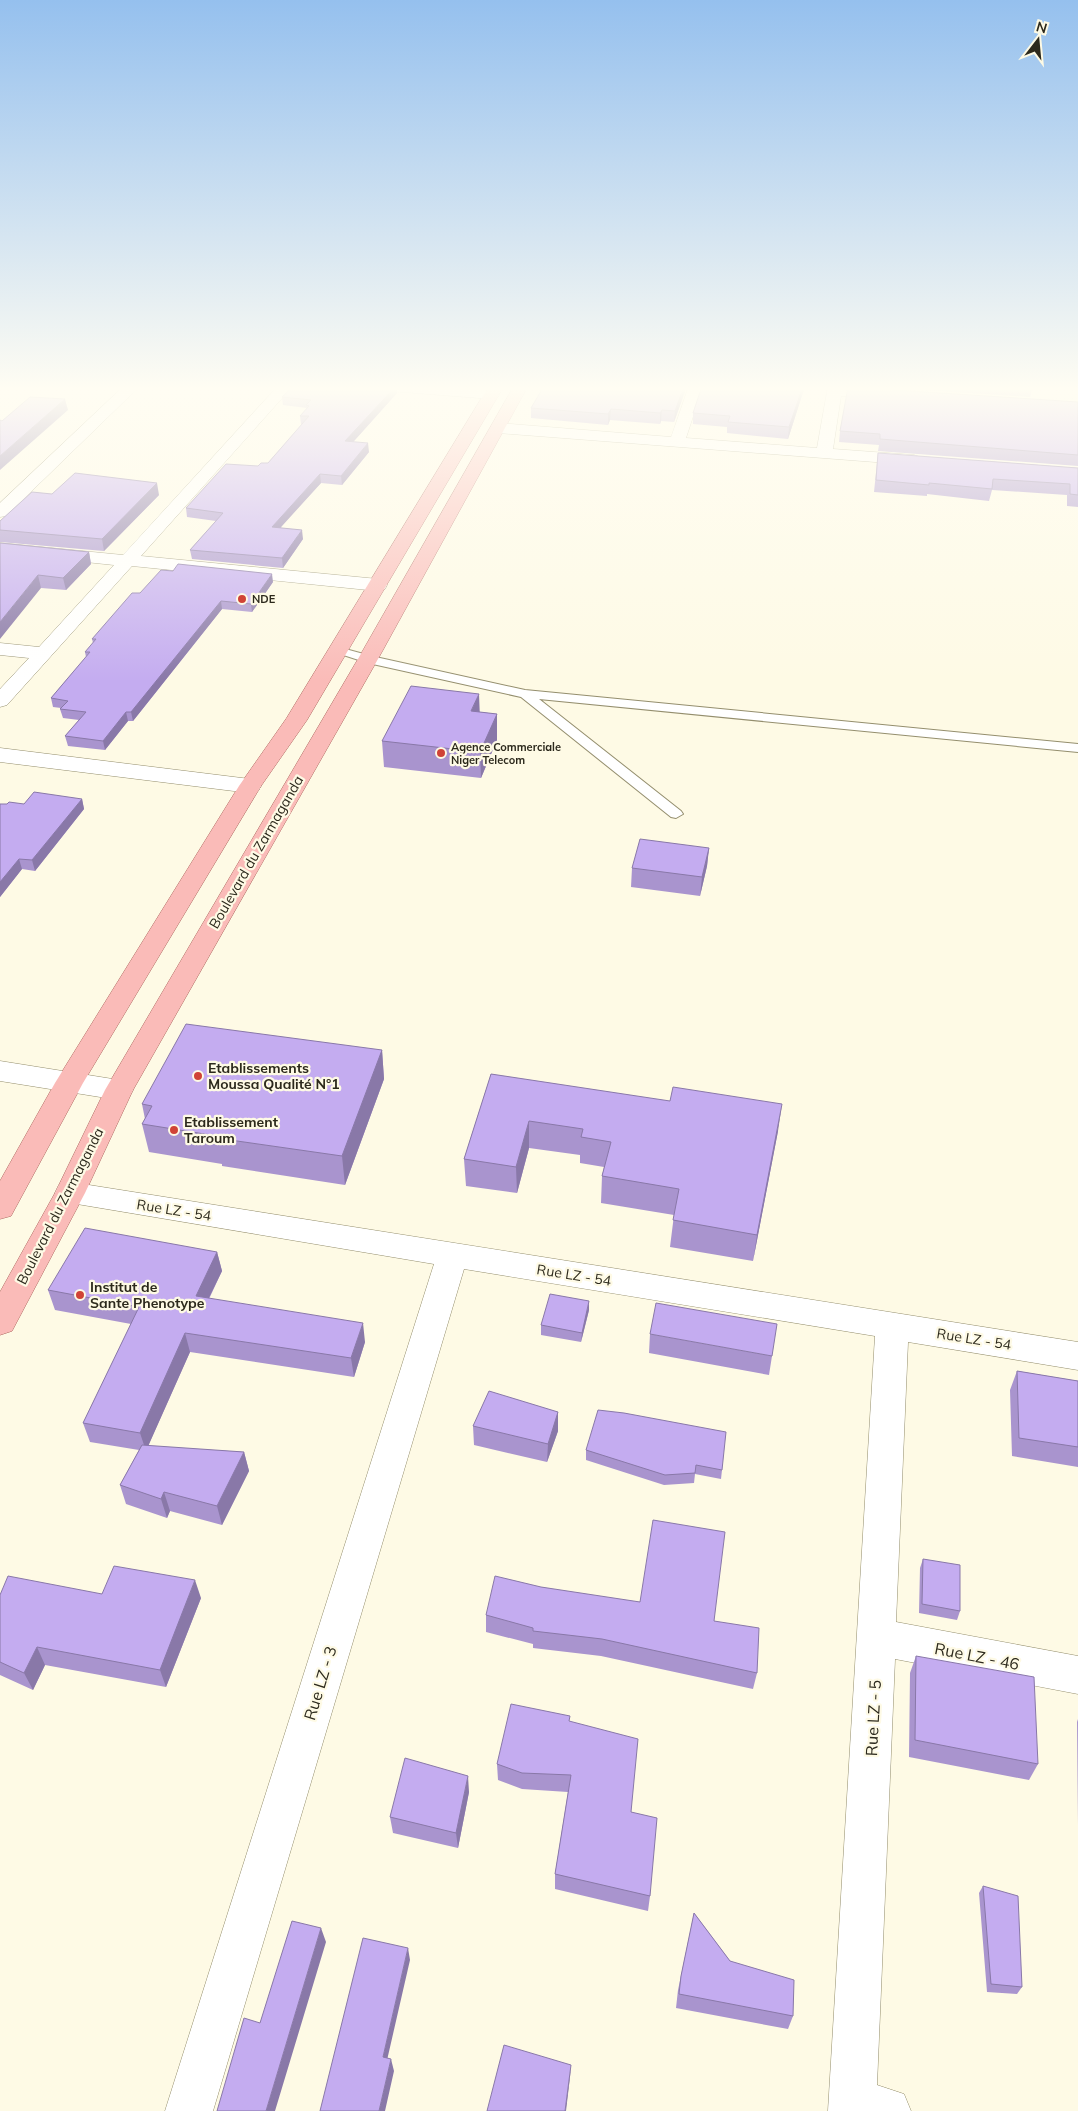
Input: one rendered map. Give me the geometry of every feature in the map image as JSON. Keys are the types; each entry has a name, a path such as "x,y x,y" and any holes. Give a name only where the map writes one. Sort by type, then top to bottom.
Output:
{"main road":[{"path":"0,1208 69,1083 250,786 296,720 438,485"},
{"name":"Boulevard du Zarmaganda","path":"0,1322 70,1193 119,1090 467,485"}],"street":[{"path":"0,512 29,485"},
{"path":"0,701 197,485"},
{"path":"0,548 129,559 378,585"},
{"path":"0,649 44,653"},
{"path":"0,755 250,786"},
{"path":"0,1071 119,1090"},
{"name":"Rue LZ - 54","path":"70,1193 1078,1356"},
{"name":"Rue LZ - 3","path":"189,2111 452,1255"},
{"name":"Rue LZ - 5","path":"864,2108 877,1637 892,1326"},
{"name":"Rue LZ - 46","path":"877,1637 1078,1675"}],"lane":[{"path":"338,650 368,659 525,694 1078,748"},
{"path":"525,694 676,814"}],"building":[{"path":"62,485 156,485 102,539 0,530 0,521 32,492 52,494"},
{"path":"207,485 310,485 272,527 302,530 282,558 190,550 223,513 186,508"},
{"path":"945,485 992,485 992,489"},
{"path":"1070,485 1078,485 1078,495 1070,494"},
{"path":"0,543 89,552 63,578 38,575 0,622"},
{"path":"178,564 272,574 251,604 221,601 131,712 126,712 103,741 65,736 86,712 60,709 68,701 51,698 90,652 85,652 96,639 92,639 132,593 140,593 161,570 173,571"},
{"path":"411,686 479,694 471,711 497,714 480,752 382,741"},
{"path":"34,792 82,799 32,860 19,859 0,882 0,804 7,804 9,802 24,804"},
{"path":"640,839 709,848 702,877 632,868"},
{"path":"186,1024 382,1050 342,1156 216,1138 217,1136 142,1124 152,1106 142,1104"},
{"path":"491,1074 670,1101 673,1087 782,1104 757,1235 673,1220 679,1189 602,1176 611,1142 581,1137 583,1129 529,1121 516,1167 464,1159"},
{"path":"85,1228 217,1252 196,1296 363,1323 351,1358 185,1333 140,1433 83,1423 139,1307 48,1290"},
{"path":"550,1294 589,1301 582,1333 541,1325"},
{"path":"656,1303 777,1324 772,1356 650,1334"},
{"path":"1017,1371 1078,1381 1078,1447 1019,1438"},
{"path":"489,1391 558,1412 548,1444 473,1426"},
{"path":"598,1410 726,1432 722,1470 696,1465 695,1473 665,1475 586,1450"},
{"path":"142,1445 244,1452 217,1506 164,1492 161,1499 120,1485"},
{"path":"653,1520 725,1532 714,1621 759,1628 757,1673 602,1639 533,1631 533,1628 486,1615 495,1576 541,1587 640,1602"},
{"path":"923,1559 960,1565 960,1611 922,1604"},
{"path":"114,1566 195,1580 160,1670 37,1647 24,1673 0,1662 0,1595 8,1576 102,1594"},
{"path":"916,1656 1034,1677 1038,1764 915,1740"},
{"path":"511,1704 570,1716 569,1721 638,1739 631,1812 657,1818 650,1896 555,1874 571,1775 522,1773 497,1764"},
{"path":"405,1758 468,1776 456,1833 390,1817"},
{"path":"983,1886 1018,1896 1022,1987 991,1984"},
{"path":"694,1913 730,1961 794,1980 793,2016 679,1994"},
{"path":"292,1921 321,1928 266,2111 217,2111 244,2018 260,2023"},
{"path":"363,1938 408,1948 383,2057 391,2059 379,2111 320,2111"},
{"path":"504,2045 571,2065 565,2111 487,2111"}],"place":[{"name":"NDE","path":"242,599"},
{"name":"Agence Commerciale Niger Telecom","path":"441,753"},
{"name":"Etablissements Moussa Qualité N°1","path":"198,1076"},
{"name":"Etablissement Taroum","path":"174,1130"},
{"name":"Institut de Sante Phenotype","path":"80,1295"}]}
